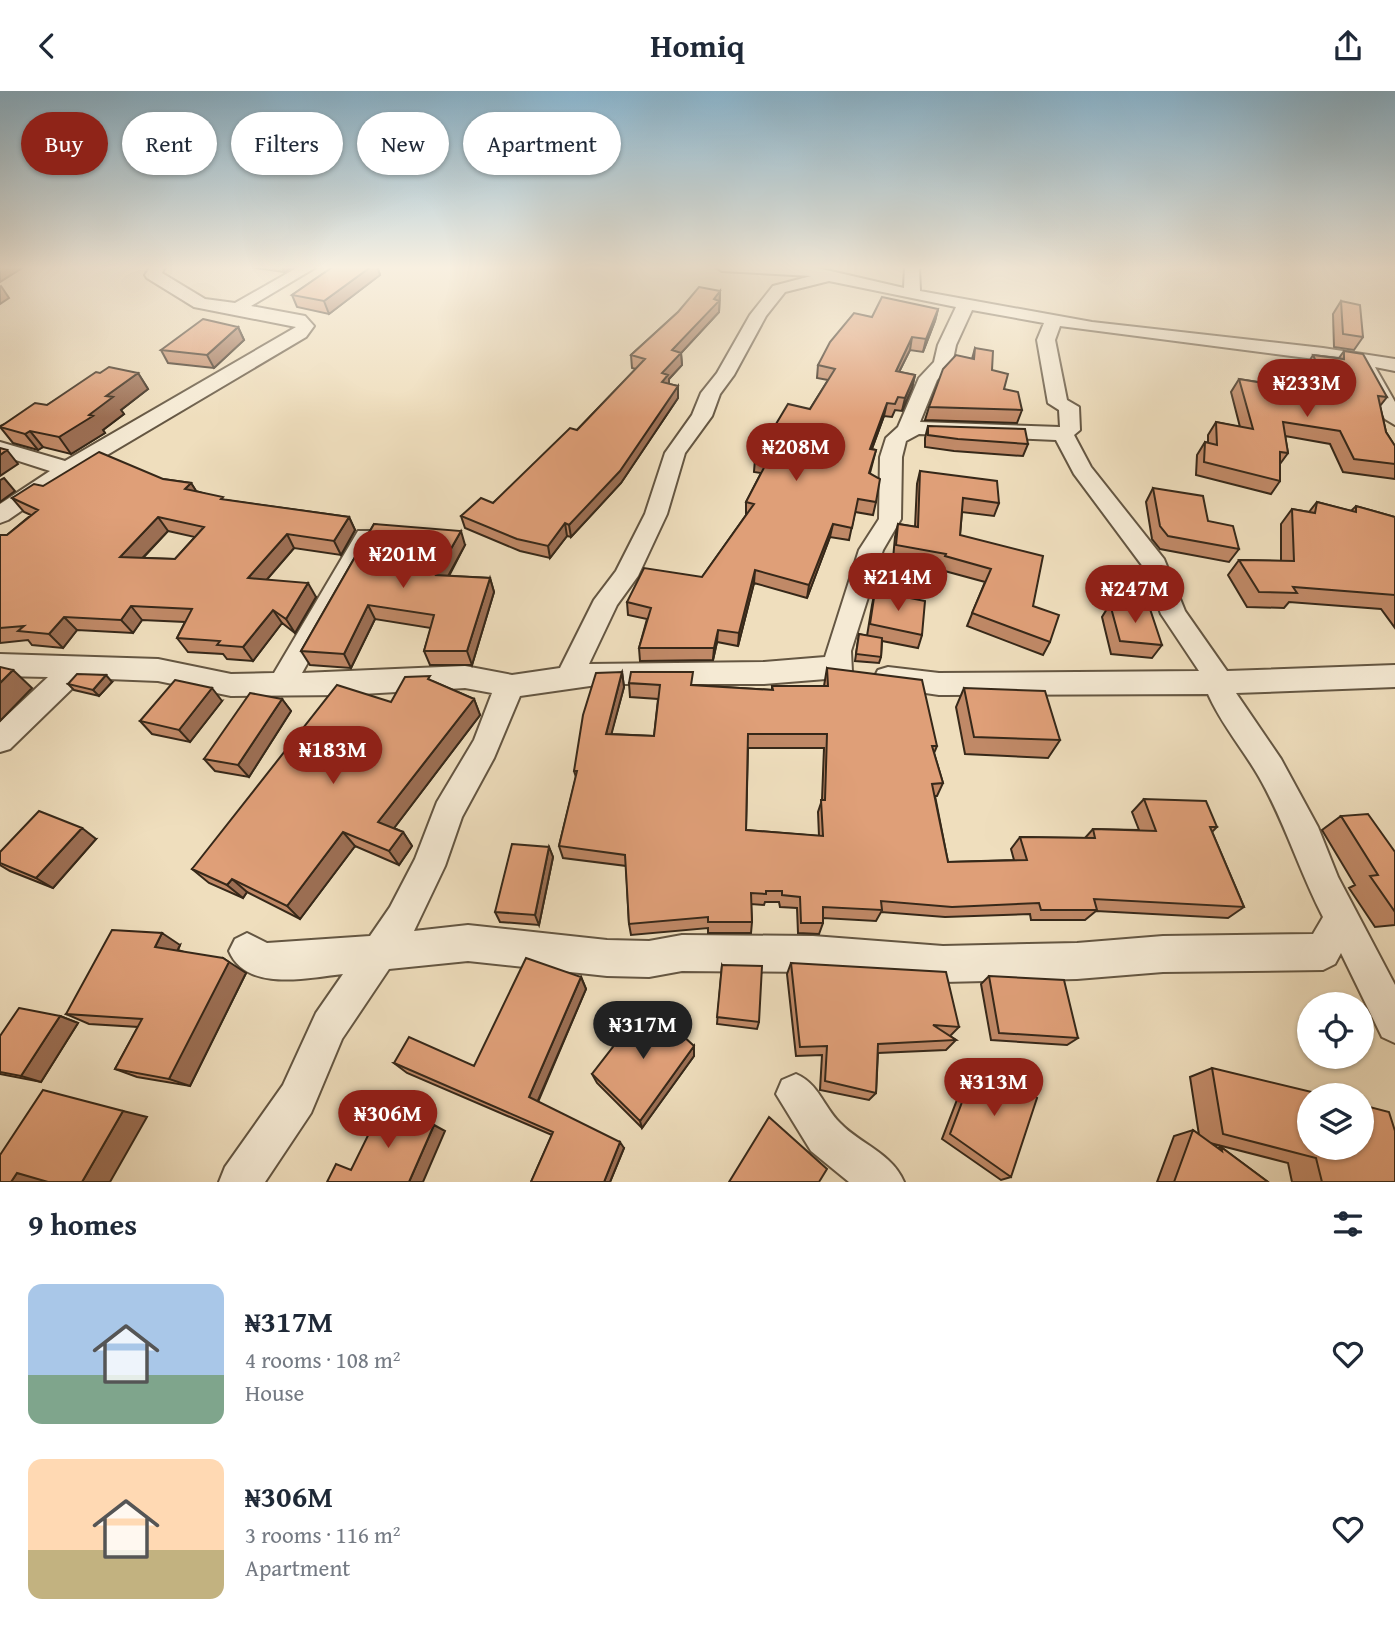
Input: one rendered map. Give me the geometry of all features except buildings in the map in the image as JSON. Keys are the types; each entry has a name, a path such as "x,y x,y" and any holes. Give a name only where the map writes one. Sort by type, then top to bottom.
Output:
{"street":[{"path":"0,515 67,469 266,354 305,326 299,320 282,317"},
{"path":"569,678 607,600 626,576 656,514 674,453 702,416 711,393 725,375 757,317"},
{"path":"907,430 928,379 943,364 947,345 960,317"},
{"path":"1043,317 1135,333 1395,365"},
{"path":"838,672 838,651 871,550 890,519 891,457 896,437 907,430 1063,433 1070,430 1072,416 1069,407 1058,403 1048,363 1046,340 1054,319"},
{"path":"1362,359 1395,419"},
{"path":"1063,433 1082,469 1155,565 1174,614 1217,682 1227,707 1270,768 1307,838 1325,886 1395,1024"},
{"path":"0,448 67,469"},
{"path":"283,683 366,537"},
{"path":"0,665 158,670 231,685 345,684 465,677 512,686 604,673 764,673 826,668 838,672 939,684 1217,682 1395,676"},
{"path":"0,740 78,666"},
{"path":"240,1182 297,1099 329,1027 402,919 429,866 448,812 484,749 502,701 512,686"},
{"path":"247,951 264,961 316,959 468,943 607,958 649,959 682,953 813,954 943,964 1077,961 1163,954 1323,952 1342,917"},
{"path":"796,1094 825,1137 883,1182"}]}
